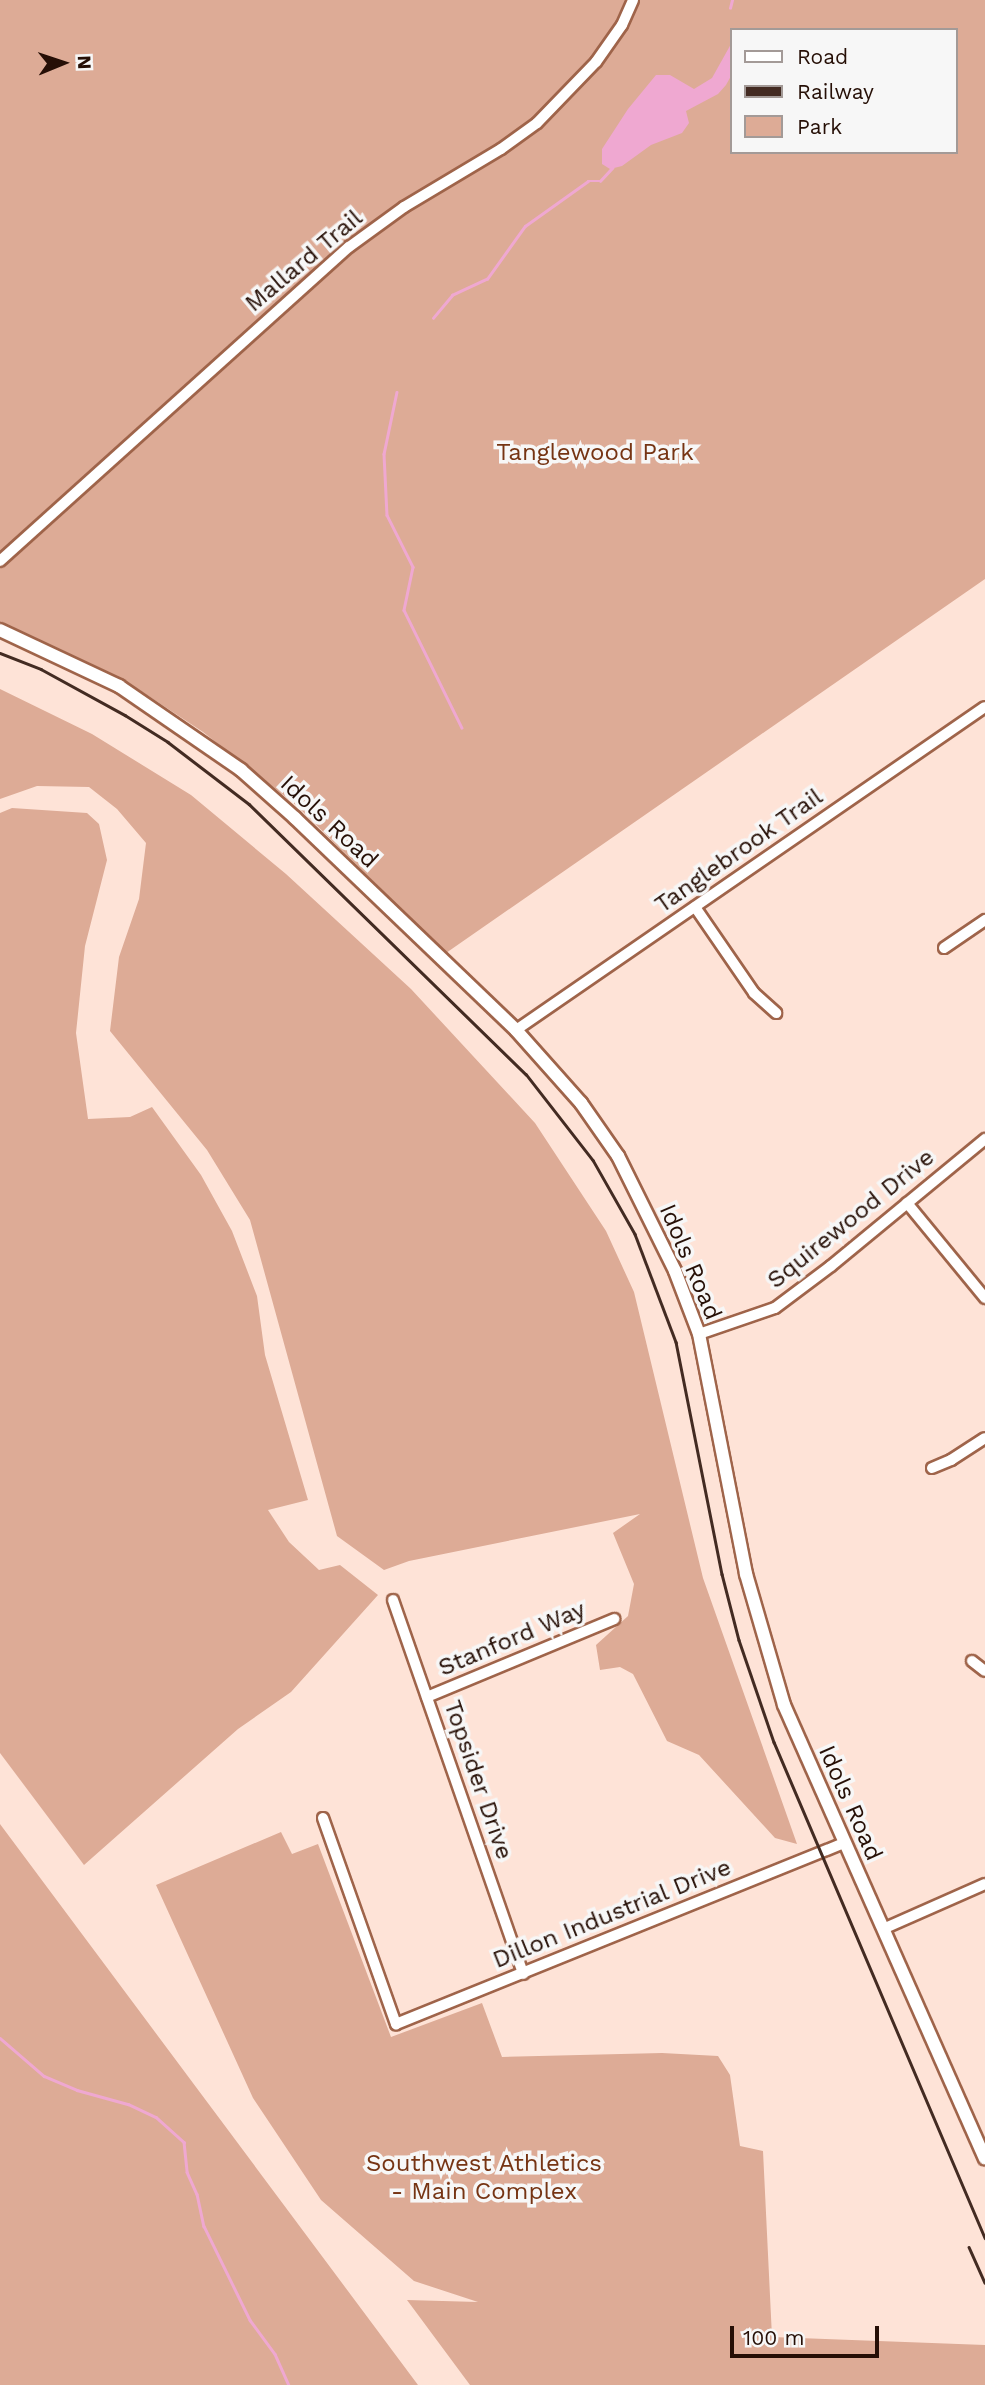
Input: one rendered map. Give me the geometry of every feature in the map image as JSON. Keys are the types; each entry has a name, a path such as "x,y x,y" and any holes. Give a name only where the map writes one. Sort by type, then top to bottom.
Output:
{"street":[{"name":"Mallard Trail","path":"0,561 348,247 404,207 501,149 537,123 596,62 622,25 634,0"},
{"name":"Idols Road","path":"0,630 119,687 241,770 295,818 516,1030 581,1103 618,1156 675,1271 699,1335 746,1574 763,1641 785,1705 843,1843 985,2158"},
{"name":"Tanglebrook Trail","path":"516,1030 985,707"},
{"path":"695,907 754,993 776,1013"},
{"path":"944,948 985,920"},
{"name":"Squirewood Drive","path":"699,1335 775,1308 985,1139"},
{"path":"907,1203 985,1298"},
{"path":"932,1468 951,1460 985,1438"},
{"name":"Topsider Drive","path":"393,1600 523,1974"},
{"name":"Stanford Way","path":"427,1697 614,1619"},
{"path":"972,1661 985,1671"},
{"name":"Dillon Industrial Drive","path":"323,1818 396,2024 843,1843"},
{"path":"883,1929 985,1884"}],"green space":[{"name":"Tanglewood Park","path":"0,0 985,0 985,579 446,953 296,805 203,732 141,691 100,668 0,624"},
{"path":"0,689 92,734 191,795 286,874 411,989 535,1123 606,1231 634,1292 703,1578 797,1844 775,1838 699,1755 667,1741 633,1674 620,1667 600,1670 596,1645 628,1616 634,1584 613,1533 640,1514 409,1561 384,1570 337,1536 250,1220 207,1150 110,1031 119,957 139,899 146,843 117,809 89,787 37,786 0,799"},
{"path":"12,808 87,813 99,824 107,860 85,946 76,1033 88,1119 130,1117 152,1107 201,1175 232,1231 257,1296 265,1355 308,1500 268,1510 289,1542 319,1570 340,1565 378,1595 291,1692 238,1729 84,1865 0,1753 0,813"},
{"path":"0,1824 187,2075 418,2385 0,2385"},
{"name":"Southwest Athletics - Main Complex","path":"281,1832 292,1854 318,1844 391,2037 482,2003 502,2057 662,2053 718,2056 730,2075 740,2146 763,2151 772,2337 985,2345 985,2385 470,2385 407,2300 478,2302 414,2281 321,2200 253,2098 156,1885"}],"shaded area":[{"path":"730,46 730,78 718,94 686,111 689,123 682,133 651,145 622,166 610,169 602,164 602,149 628,109 656,75 670,75 694,89 712,78"}],"waterway":[{"path":"730,8 732,0"},
{"path":"433,318 452,295 487,279 525,226 588,181 600,181 612,168"},
{"path":"397,392 384,454 387,515 413,567 404,610 462,728"},
{"path":"0,2038 44,2076 77,2090 128,2104 156,2117 184,2142 187,2172 197,2194 204,2226 250,2320 275,2354 289,2385"}],"railway":[{"path":"0,653 41,669 125,715 168,742 249,804 526,1074 593,1160 635,1234 676,1342 722,1574 739,1640 774,1742 985,2238"},
{"path":"969,2247 985,2283"}]}
